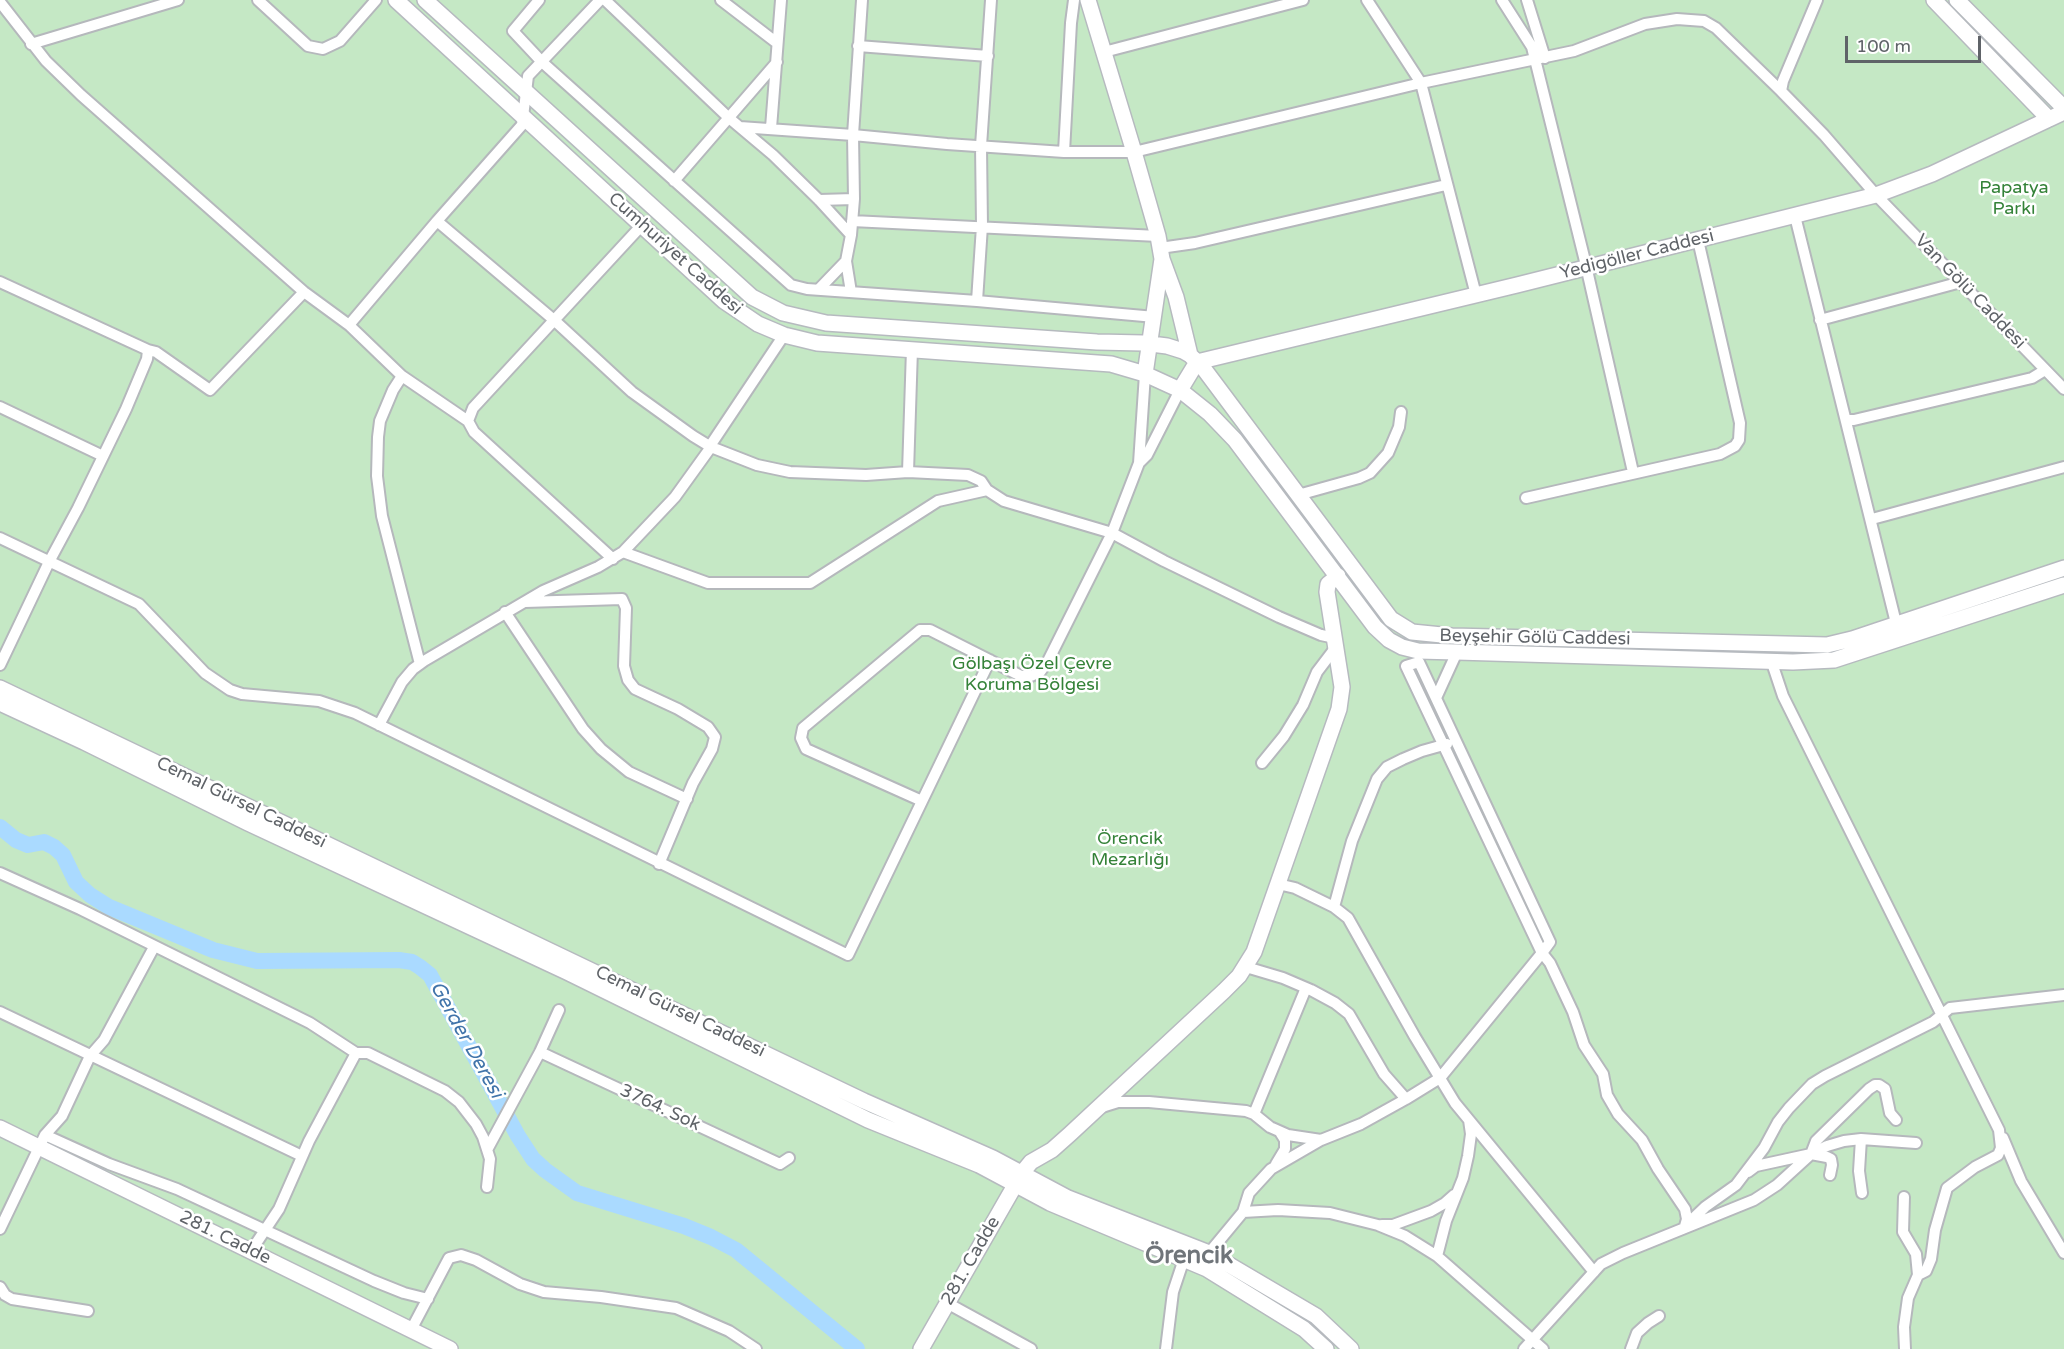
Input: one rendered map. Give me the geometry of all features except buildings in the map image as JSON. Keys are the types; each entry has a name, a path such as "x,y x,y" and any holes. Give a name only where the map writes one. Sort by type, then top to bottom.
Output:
{"street":[{"path":"31,44 178,0"},
{"path":"258,0 308,46 323,49 340,41 376,0"},
{"name":"Cumhuriyet Caddesi","path":"396,0 736,311 784,335 817,343 1111,364 1145,374 1180,390 1195,401 1235,440 1384,636 1404,648"},
{"name":"Cumhuriyet Caddesi","path":"425,0 752,297 783,314 826,324 1151,344"},
{"path":"539,0 513,31 542,62 782,280 798,287 1155,317"},
{"path":"349,326 437,220 522,125 528,76 600,0"},
{"path":"605,0 819,200 851,235"},
{"path":"721,0 777,43"},
{"path":"771,128 781,0"},
{"path":"851,292 846,261 854,199 853,135 862,0"},
{"path":"977,301 982,226 981,146 991,0"},
{"path":"1064,152 1074,0"},
{"path":"1088,0 1194,359 1147,455 1139,463"},
{"path":"1104,52 1303,0"},
{"path":"1367,0 1421,83 1476,295"},
{"path":"1502,0 1540,59"},
{"path":"1527,0 1633,472"},
{"path":"1781,91 1783,81 1817,0"},
{"path":"1934,0 2049,119"},
{"path":"1957,0 2064,110"},
{"path":"0,2 31,44 81,95 304,292 349,326 402,376 468,421 474,432 614,559"},
{"name":"Van Gölü Caddesi","path":"740,127 1064,152 1134,152 1421,83 1540,59 1600,42 1645,24 1677,19 1704,21 1716,28 1781,91 1831,143 1876,195 2064,389"},
{"path":"858,46 988,56"},
{"path":"674,181 777,62"},
{"name":"Yedigöller Caddesi","path":"1194,359 1476,295 1876,195 1932,174 2064,110"},
{"path":"852,222 982,226 1160,248 1217,238 1446,185"},
{"path":"819,200 854,199"},
{"path":"1795,216 1896,623"},
{"path":"437,220 554,320 632,392 710,447 757,465 790,472 866,475 908,472 968,475 981,481 987,490 1004,501 1112,533 1164,561 1335,643"},
{"path":"468,421 473,408 642,225"},
{"path":"1526,498 1720,454 1735,446 1739,440 1740,423 1698,240"},
{"path":"922,801 806,749 801,738 803,728 920,630 930,630 1021,676 1031,676 1040,672 1048,661 1112,533 1139,463 1145,374 1155,317 1160,248"},
{"path":"819,289 846,261"},
{"path":"0,282 156,352 210,390 304,292"},
{"path":"1820,320 1961,282"},
{"path":"379,725 402,682 420,664 543,591 614,559 623,552 675,497 784,335"},
{"path":"1151,344 1176,348 1194,359 1391,619 1409,631 1404,648 1412,664"},
{"path":"908,472 912,349"},
{"path":"0,665 103,456 147,359 148,350"},
{"path":"1847,420 2032,378 2045,370"},
{"path":"402,376 393,390 380,421 377,476 382,516 420,664"},
{"path":"0,407 103,456"},
{"path":"1298,495 1370,473 1388,453 1399,428 1401,412"},
{"path":"1872,519 2064,467"},
{"path":"623,552 708,583 810,583 938,501 987,490"},
{"path":"0,538 139,604 205,673 230,690 243,694 319,701 355,713 848,955 990,660"},
{"path":"1326,560 1338,550"},
{"name":"Beyşehir Gölü Caddesi","path":"1409,631 1430,635 1771,644 1813,654 1896,623 2064,568"},
{"path":"1018,1179 1032,1162 1052,1150 1224,991 1246,966 1254,951 1339,709 1342,687 1327,592 1328,584 1338,576"},
{"path":"1350,592 1362,582"},
{"path":"1404,648 1418,651 1771,660 1813,654 1846,657 2064,585"},
{"path":"525,602 555,599 622,599 626,608 624,666 628,680 635,689 678,709 708,727 715,737 712,749 693,783 659,864"},
{"path":"505,612 567,706 600,749 629,772 687,799"},
{"path":"1262,762 1284,736 1303,705 1317,672 1335,643"},
{"path":"1771,644 1771,660 1783,696 1996,1121 2021,1181 2064,1253"},
{"path":"1436,698 1457,652"},
{"path":"1271,1169 1321,1140 1361,1124 1424,1090 1440,1078 1542,953 1550,942 1419,662 1406,666 1542,953 1550,963 1573,1012 1584,1045 1603,1074 1607,1095 1618,1114 1642,1140 1685,1209 1687,1219 1685,1226"},
{"name":"Cemal Gürsel Caddesi","path":"0,688 864,1101 993,1158 1050,1203 1207,1269 1305,1329 1326,1349"},
{"name":"Cemal Gürsel Caddesi","path":"0,703 248,823 567,972 868,1120 1209,1253 1316,1316 1351,1349"},
{"path":"1334,907 1352,841 1377,779 1387,767 1403,759 1456,741"},
{"path":"0,873 80,909 310,1023 356,1053 368,1053 453,1096 476,1124 488,1148 490,1169 487,1187"},
{"path":"1278,884 1295,888 1334,907 1348,918 1455,1103 1594,1272"},
{"path":"0,1229 42,1141 62,1116 90,1056 104,1040 154,947"},
{"path":"1246,966 1306,988 1335,1003 1349,1014 1384,1074 1406,1099"},
{"path":"1254,1114 1306,988"},
{"path":"1744,1176 1784,1115 1812,1084 1933,1022 1950,1008 2003,1004 2064,995"},
{"path":"488,1148 540,1052 559,1010"},
{"path":"0,1012 302,1156"},
{"name":"3764. Sok","path":"540,1052 784,1161"},
{"path":"251,1251 279,1209 302,1156 356,1053"},
{"path":"1524,1349 1601,1264 1685,1226 1754,1200 1783,1180 1811,1154 1816,1141 1875,1085 1885,1089 1887,1104 1896,1120"},
{"path":"1098,1108 1118,1102 1149,1102 1246,1111 1280,1132 1321,1140"},
{"path":"1437,1256 1456,1193 1463,1178 1471,1134 1469,1120"},
{"path":"1918,1275 1926,1270 1931,1259 1935,1230 1947,1188 1975,1167 1998,1155 2001,1138 1996,1121"},
{"name":"281. Cadde","path":"0,1128 42,1141 251,1251 450,1349"},
{"path":"1209,1253 1243,1212 1249,1193 1278,1161 1285,1149 1285,1140 1280,1132"},
{"path":"1685,1226 1756,1166 1811,1154 1844,1141 1861,1138 1916,1143"},
{"path":"1861,1138 1859,1171 1862,1193"},
{"path":"42,1141 177,1189 374,1281 404,1293 428,1299"},
{"path":"1811,1154 1831,1160 1830,1175"},
{"name":"281. Cadde","path":"921,1349 1018,1179"},
{"path":"1378,1225 1393,1225 1431,1211 1456,1193"},
{"path":"1904,1197 1903,1232 1916,1254 1918,1275 1908,1298 1904,1327 1905,1349"},
{"path":"1243,1212 1306,1210 1330,1213 1378,1225 1423,1245 1543,1349"},
{"path":"411,1330 449,1258 461,1255 476,1260 520,1284 544,1292 601,1297 676,1308 729,1331 756,1349"},
{"path":"1166,1349 1173,1292 1184,1259"},
{"path":"0,1287 5,1295 12,1299 88,1311"},
{"path":"947,1303 1031,1349"},
{"path":"1631,1349 1637,1333 1659,1316"}],"green space":[{"name":"Gölbaşı Özel Çevre Koruma Bölgesi","path":"0,0 2064,0 2064,1349 0,1349"}],"waterway":[{"name":"Gerder Deresi","path":"0,827 16,840 28,845 44,842 54,847 63,855 76,882 90,895 109,907 213,950 257,961 399,960 412,962 430,975 518,1136 533,1159 545,1170 577,1193 684,1226 736,1250 857,1349"}],"district":[{"name":"Örencik","path":"1189,1257"}],"park label":[{"name":"Papatya Parkı","path":"2014,198"},
{"name":"Örencik Mezarlığı","path":"1130,849"}]}
